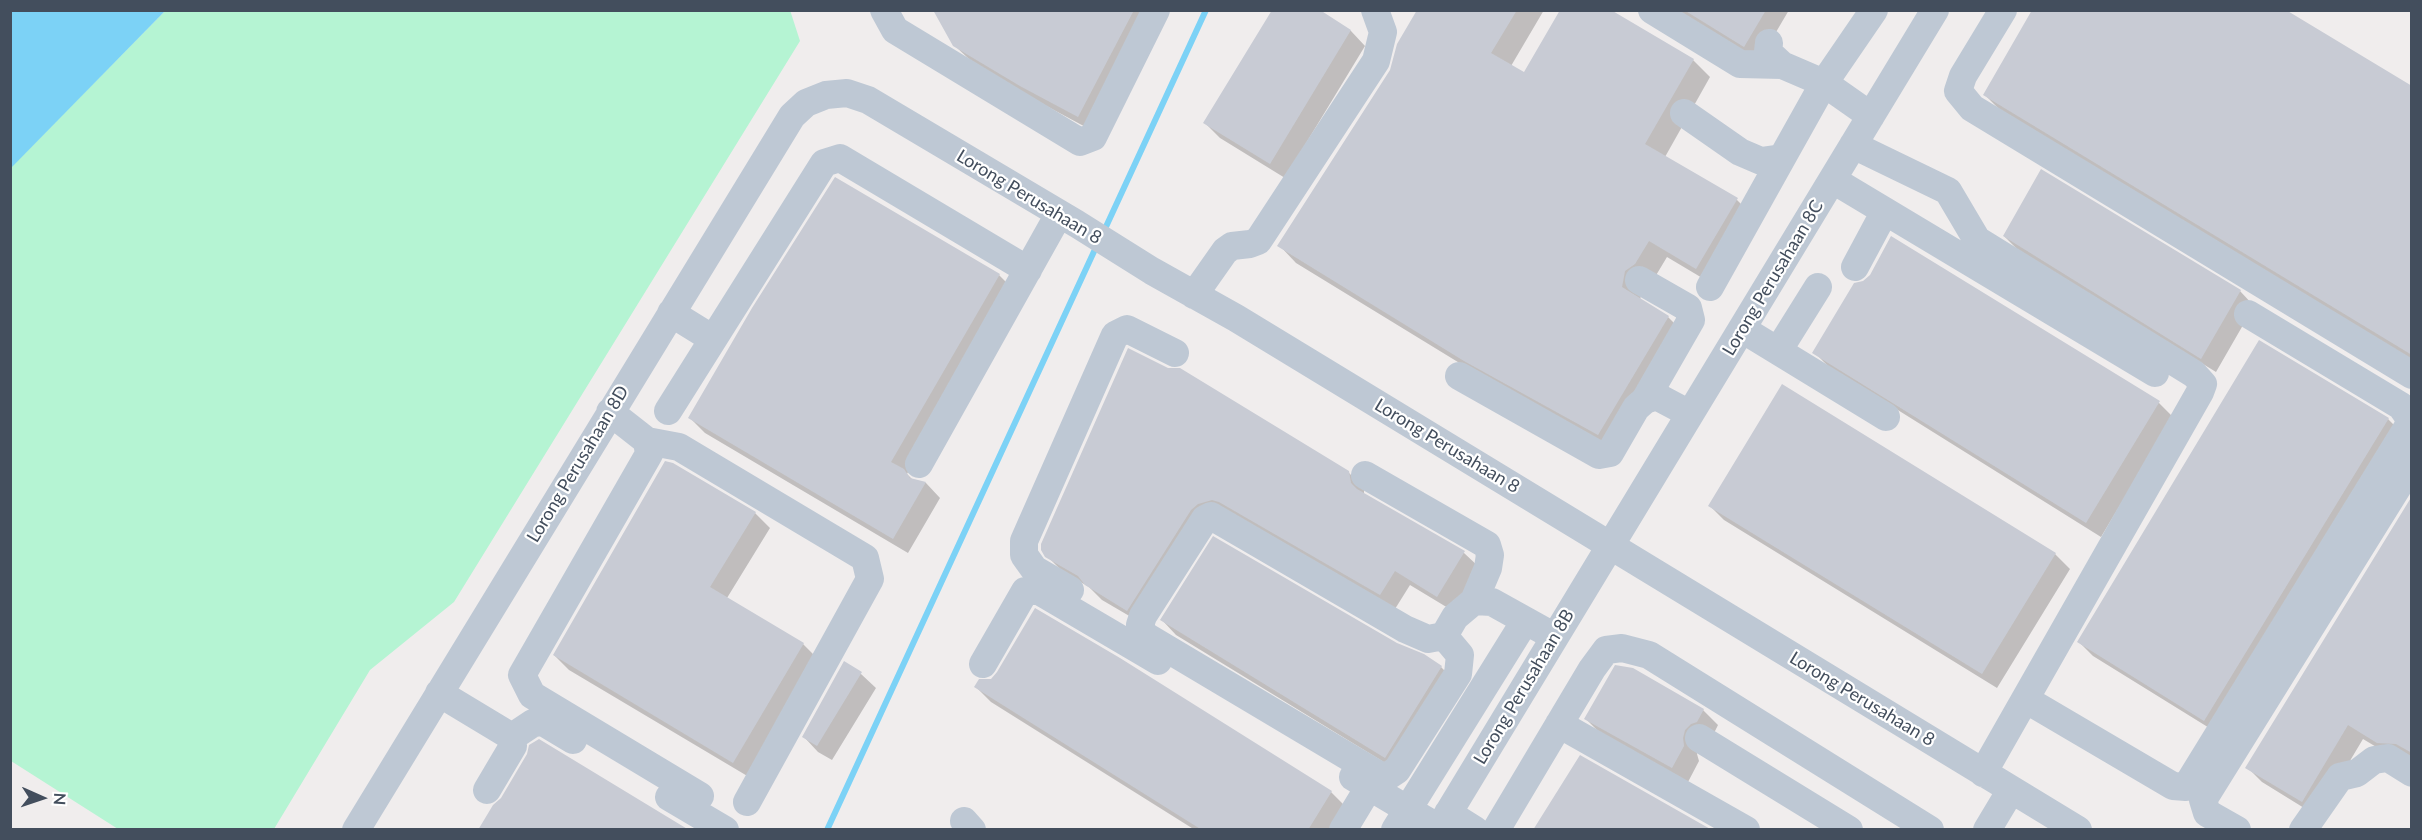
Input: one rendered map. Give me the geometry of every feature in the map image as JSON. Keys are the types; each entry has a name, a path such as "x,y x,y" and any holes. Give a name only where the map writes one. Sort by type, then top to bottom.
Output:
{"street":[{"path":"884,10 895,30 1080,142 1093,137 1156,10"},
{"path":"1194,295 1225,250 1258,241 1376,61 1383,32 1375,10"},
{"path":"1652,10 1740,64 1776,54 1824,83 1871,116"},
{"path":"1710,287 1824,83 1874,10"},
{"name":"Lorong Perusahaan 8C","path":"1611,545 1935,10"},
{"path":"2003,10 1963,76 1958,91 1972,108 2412,375"},
{"name":"Lorong Perusahaan 8","path":"806,103 826,95 847,93 868,100 1611,545 2078,830"},
{"name":"Lorong Perusahaan 8D","path":"356,830 792,116 806,103"},
{"path":"1684,113 1740,152 1761,161 1782,158"},
{"path":"1853,146 1948,191 1977,240 2194,374 2203,384 1983,773"},
{"path":"668,411 824,163 840,158 1028,270"},
{"path":"1833,180 2175,385"},
{"path":"1855,267 1885,211"},
{"path":"919,464 1028,270 1068,219"},
{"path":"1459,376 1599,455 1610,453 1636,408 1645,399 1690,320 1688,308 1640,280"},
{"path":"1778,351 1818,287"},
{"path":"671,313 713,339"},
{"path":"2025,699 2174,786 2186,787 2409,425 2408,416 2401,406 2248,314"},
{"path":"1742,328 1886,417"},
{"path":"1175,353 1126,329 1115,335 1024,542 1024,555 1034,569 1378,776 1388,776 1396,770 1458,674 1460,655 1444,636"},
{"path":"1645,399 1656,396 1690,414"},
{"path":"610,412 647,441 679,447 865,558 870,579 747,802"},
{"path":"647,441 649,454 522,675 532,695 700,796"},
{"path":"2237,830 2207,813 2203,800 2412,464"},
{"path":"1144,635 1140,625 1143,616 1205,519 1211,516 1405,629 1428,639 1444,636 1455,617 1474,601 1488,568 1490,555 1486,545 1365,475"},
{"name":"Lorong Perusahaan 8B","path":"1441,823 1611,545"},
{"path":"983,664 1025,591 1039,591 1369,787 1401,820 1441,823 1475,830"},
{"path":"1474,601 1492,602 1555,637"},
{"path":"1401,820 1525,621"},
{"path":"1496,830 1592,669 1606,650 1622,648 1648,655 1930,830"},
{"path":"439,693 512,737"},
{"path":"512,737 533,723 543,722 725,830"},
{"path":"1559,724 1746,830"},
{"path":"487,790 513,746 512,737"},
{"path":"1699,738 1849,830"},
{"path":"2303,830 2340,777 2357,773 2374,760 2388,758 2412,773"},
{"path":"1343,830 1369,787"},
{"path":"1987,830 2012,790"}],"green space":[{"path":"790,10 800,41 454,602 370,670 274,829 118,829 11,761 10,168 165,11"}],"water":[{"path":"10,11 165,11 11,168"}],"building":[{"path":"933,10 1134,10 1078,117 953,46"},
{"path":"1272,10 1320,10 1351,30 1270,164 1203,123"},
{"path":"1417,10 1517,10 1491,53 1524,72 1560,10 1611,10 1694,59 1645,144 1738,198 1696,269 1649,241 1635,264 1625,271 1622,287 1669,316 1598,435 1464,361 1277,246 1390,70 1397,44"},
{"path":"1684,10 1766,10 1744,47"},
{"path":"2032,10 2286,10 2412,86 2412,355 1983,95"},
{"path":"2041,169 2241,290 2201,359 2003,236"},
{"path":"835,177 1000,274 891,462 904,469 910,478 926,482 893,539 688,418 752,308"},
{"path":"1891,236 2160,401 2086,523 1812,353 1854,283 1863,281 1870,275"},
{"path":"2259,340 2389,418 2204,721 2077,642"},
{"path":"1128,348 1168,368 1180,368 1349,471 1351,483 1357,489 1465,551 1437,597 1395,571 1380,595 1212,500 1198,504 1191,510 1127,611 1085,585 1078,576 1045,557 1041,544"},
{"path":"1782,384 2056,553 1982,674 1708,506"},
{"path":"665,461 673,463 756,512 710,587 804,643 733,763 553,655"},
{"path":"2412,496 2412,753 2396,744 2377,743 2348,725 2302,802 2245,768"},
{"path":"1213,536 1397,643 1424,654 1442,666 1385,758 1160,620"},
{"path":"1035,608 1120,658 1332,791 1308,830 1202,830 974,687 979,679 991,679 997,672"},
{"path":"844,661 862,672 817,746 802,737"},
{"path":"1615,665 1633,668 1704,709 1697,722 1685,730 1684,746 1672,768 1584,719"},
{"path":"539,739 689,830 478,830 493,805 501,798 527,754 529,745"},
{"path":"1580,755 1712,830 1533,830"}],"waterway":[{"path":"1104,231 1206,10"},
{"path":"827,830 1097,245"}]}
